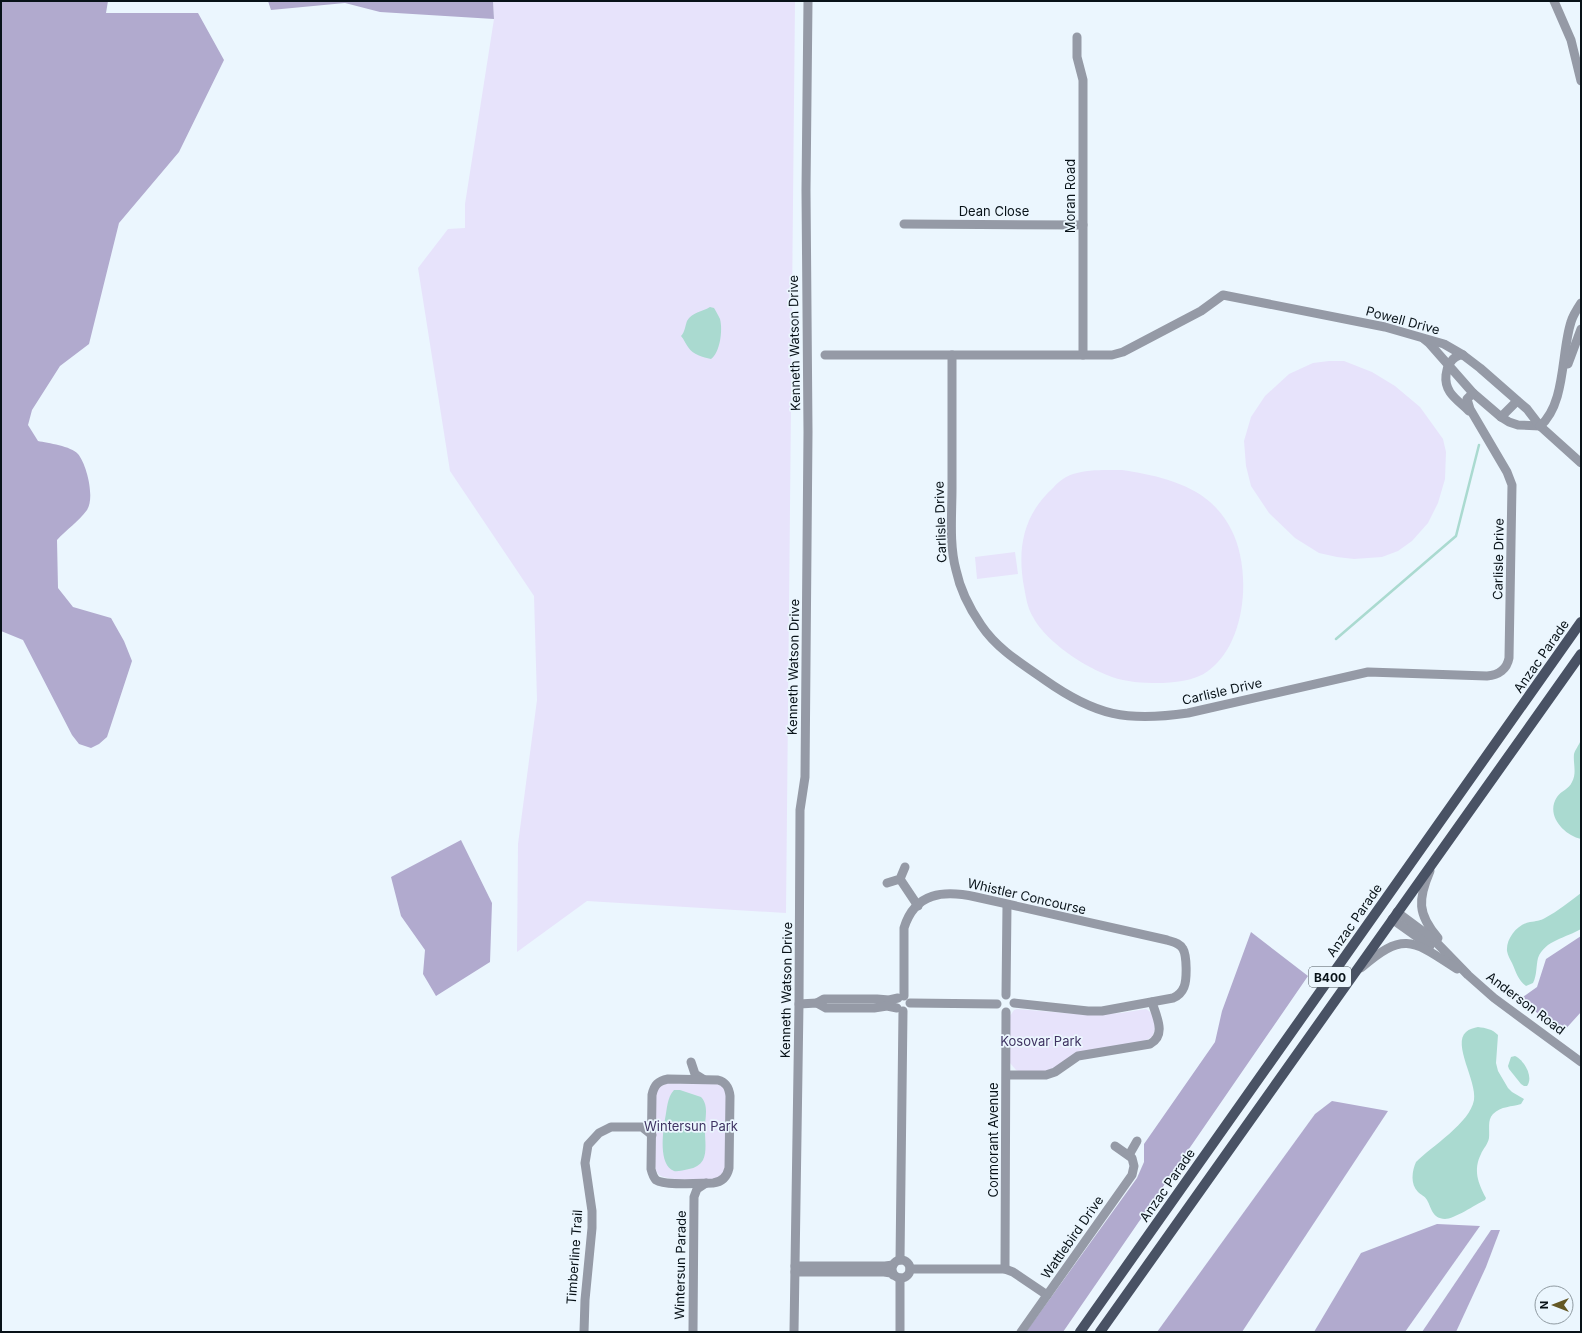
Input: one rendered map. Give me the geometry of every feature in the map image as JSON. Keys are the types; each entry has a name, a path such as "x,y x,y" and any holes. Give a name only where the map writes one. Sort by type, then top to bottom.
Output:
{"main road":[{"name":"Anzac Parade","path":"1080,1332 1581,622"},
{"name":"B400","path":"1100,1332 1352,977 1394,915 1581,654"},
{"path":"1381,906 1394,915"}],"street":[{"name":"Kenneth Watson Drive","path":"794,1332 799,1004 800,810 805,777 808,432 806,190 808,1"},
{"path":"1554,1 1571,40 1581,81"},
{"name":"Moran Road","path":"1077,37 1077,58 1083,80 1083,355"},
{"name":"Dean Close","path":"904,224 1083,225"},
{"name":"Powell Drive","path":"1083,355 1112,355 1123,352 1201,311 1223,295 1385,326 1439,342 1463,355 1480,368 1529,412 1540,426 1580,462"},
{"path":"1559,388 1570,324 1581,303"},
{"path":"1419,336 1429,343 1474,393 1501,417 1518,425 1540,426 1546,422 1551,412 1581,329"},
{"path":"825,354 1083,355"},
{"name":"Carlisle Drive","path":"952,355 952,537 956,570 963,592 983,627 995,642 1011,656 1056,688 1085,704 1104,711 1129,717 1155,717 1188,713 1368,672 1487,676 1498,674 1503,670 1509,658 1512,485 1507,472 1473,414 1467,400 1468,396 1474,393"},
{"path":"1448,365 1455,357 1463,355"},
{"name":"Carlisle Drive","path":"1448,365 1446,380 1447,389 1454,398 1473,414"},
{"path":"1501,417 1516,401"},
{"name":"Anderson Road","path":"1436,858 1422,893 1421,905 1423,916 1430,930 1471,977"},
{"path":"887,883 900,879 903,876 905,867"},
{"path":"900,879 918,906"},
{"name":"Whistler Concourse","path":"901,997 904,928 910,914 927,899 936,895 957,893 1176,943 1183,948 1185,955 1186,981 1183,989 1176,997 1152,1002"},
{"path":"1006,995 1007,905"},
{"name":"Anderson Road","path":"1394,915 1508,1009 1581,1062"},
{"name":"Anderson Road","path":"1352,977 1385,949 1395,945 1405,944 1417,945 1424,948 1471,977"},
{"path":"1006,995 1011,998 1014,1004"},
{"path":"997,1004 999,999 1006,995"},
{"path":"817,1004 824,999 889,1000 901,997 909,999 910,1003"},
{"path":"900,1332 897,1277 892,1271 896,1262 900,1010 896,1004 901,997"},
{"path":"1007,1075 1046,1075 1055,1072 1078,1056 1151,1043 1157,1038 1160,1030 1152,1002 1095,1011 1014,1004"},
{"path":"799,1004 817,1004 826,1008 874,1008 887,1006 900,1010 908,1009 910,1003"},
{"path":"910,1003 997,1004"},
{"path":"997,1004 1001,1011 1006,1012 1011,1010 1014,1004"},
{"name":"Cormorant Avenue","path":"1005,1269 1007,1075 1006,1012"},
{"path":"679,1079 687,1073 691,1062 696,1075 705,1080"},
{"path":"679,1079 718,1080 724,1082 729,1089 728,1172 720,1181 706,1183 661,1182 653,1176 651,1169 652,1095 655,1086 664,1080 679,1079"},
{"path":"638,1127 646,1124 652,1116"},
{"name":"Timberline Trail","path":"584,1332 584,1308 592,1228 592,1211 585,1163 586,1151 591,1141 599,1133 614,1127 645,1128 652,1135"},
{"path":"1115,1146 1129,1155 1137,1141"},
{"name":"Wattlebird Drive","path":"1021,1332 1132,1175 1134,1165 1132,1158 1129,1155"},
{"name":"Wintersun Parade","path":"683,1183 690,1188 694,1197"},
{"name":"Wintersun Parade","path":"693,1332 694,1197 697,1189 706,1183"},
{"path":"896,1262 907,1262 910,1269 907,1276 897,1277 891,1273 884,1272 795,1269 885,1266 896,1262"},
{"path":"910,1269 1005,1269 1013,1272 1047,1295"}],"green space":[{"path":"493,1 795,1 786,913 587,901 517,952 518,844 537,700 534,596 450,471 418,268 448,229 465,228 465,204 494,19"},
{"path":"1344,361 1372,372 1395,386 1420,407 1443,439 1446,452 1445,479 1438,503 1428,523 1412,541 1398,551 1382,557 1354,559 1319,553 1295,538 1269,513 1251,486 1246,466 1244,441 1251,417 1265,396 1289,374 1313,363"},
{"path":"1122,470 1168,480 1191,489 1201,495 1219,511 1231,529 1238,545 1242,564 1243,584 1242,604 1238,624 1231,643 1221,658 1208,671 1197,677 1177,682 1146,683 1112,677 1079,661 1057,645 1039,626 1029,610 1024,587 1021,559 1025,533 1035,510 1043,498 1057,484 1070,475 1079,472"},
{"path":"1015,552 1018,574 977,579 975,557"},
{"name":"Kosovar Park","path":"1146,1009 1154,1018 1155,1030 1152,1037 1144,1041 1061,1065 1046,1071 1020,1072 1010,1063 1010,1016 1014,1010 1089,1015 1121,1013"},
{"name":"Wintersun Park","path":"668,1083 717,1084 722,1086 727,1095 725,1171 720,1176 710,1180 679,1179 661,1176 657,1172 655,1166 656,1091 659,1087"}],"shaded area":[{"path":"1,1 108,1 106,13 198,13 224,60 179,152 119,223 89,344 60,366 32,410 28,425 38,441 65,447 75,451 81,459 89,482 90,498 87,510 57,540 58,588 73,607 111,618 124,641 132,661 107,737 99,744 91,748 79,744 72,735 23,640 1,631"},
{"path":"268,1 493,1 494,19 380,12 345,3 271,10"},
{"path":"710,307 714,308 721,324 719,347 711,359 698,355 690,350 681,336 689,318 694,314"},
{"path":"1581,740 1581,839 1563,829 1558,823 1553,811 1557,797 1571,784 1573,779 1575,772 1574,754"},
{"path":"461,840 492,903 490,962 436,996 423,974 425,950 401,916 391,877"},
{"path":"1581,893 1581,929 1556,940 1541,952 1538,958 1533,983 1526,986 1519,978 1508,954 1508,941 1514,932 1521,926 1526,923 1545,918"},
{"path":"1251,932 1308,976 1063,1332 1026,1332 1137,1178 1144,1162 1144,1144 1215,1042 1222,1011"},
{"path":"1581,936 1581,1012 1562,1033 1520,999 1537,987 1546,959"},
{"path":"1478,1027 1489,1029 1498,1035 1496,1063 1498,1071 1508,1088 1524,1099 1521,1104 1503,1108 1496,1111 1491,1116 1487,1144 1481,1154 1477,1166 1479,1182 1486,1198 1485,1200 1454,1217 1445,1219 1437,1217 1431,1210 1426,1199 1415,1189 1412,1177 1416,1162 1450,1134 1466,1117 1471,1109 1474,1100 1474,1092 1463,1054 1462,1038 1470,1029"},
{"path":"1515,1056 1522,1061 1529,1074 1529,1082 1527,1086 1521,1084 1509,1069 1508,1066 1511,1057"},
{"path":"674,1090 680,1090 701,1097 704,1101 706,1109 705,1150 703,1160 691,1169 677,1171 669,1168 664,1155 663,1147 663,1131 668,1104 670,1096"},
{"path":"1332,1101 1388,1111 1242,1332 1157,1332 1315,1114"},
{"path":"1437,1224 1480,1226 1405,1332 1314,1332 1361,1253"},
{"path":"1491,1230 1500,1230 1486,1267 1456,1332 1422,1332"}],"waterway":[{"path":"1336,639 1456,536 1479,445"}]}
